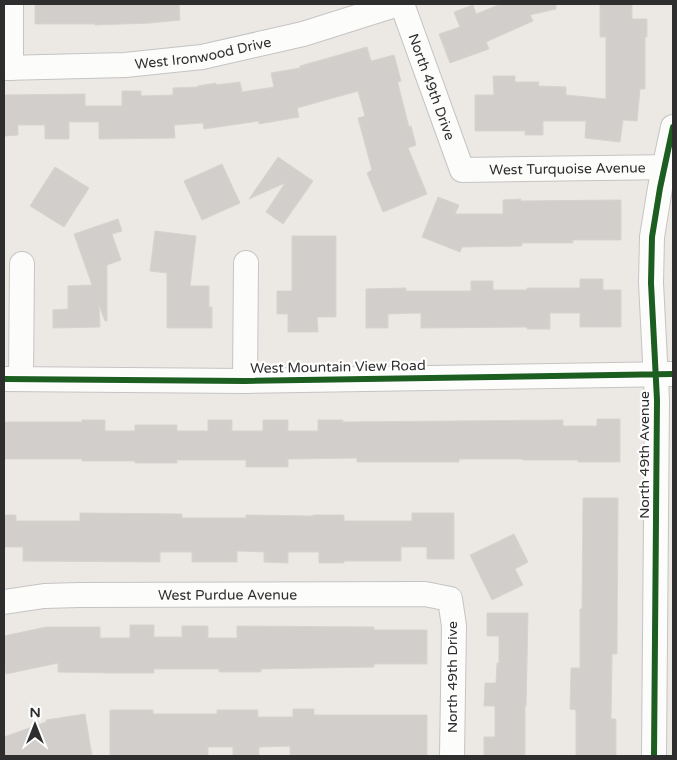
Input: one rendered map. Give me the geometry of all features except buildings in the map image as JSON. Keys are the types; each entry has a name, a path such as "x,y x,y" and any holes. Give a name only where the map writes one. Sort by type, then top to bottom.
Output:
{"street":[{"path":"7,68 11,4"},
{"name":"West Ironwood Drive","path":"7,68 125,65 202,57 302,34 398,4"},
{"name":"North 49th Drive","path":"402,4 462,170"},
{"name":"North 49th Avenue","path":"654,756 664,594 657,400 665,374 651,283 652,237 660,188 669,167 673,126"},
{"name":"West Turquoise Avenue","path":"462,170 669,167"},
{"path":"245,381 246,263"},
{"path":"12,379 22,264"},
{"name":"West Mountain View Road","path":"12,379 245,381 665,374"},
{"name":"West Purdue Avenue","path":"4,602 44,596 80,595 425,594 450,599"},
{"name":"North 49th Drive","path":"450,599 454,626 452,756"}],"cycle path":[{"path":"654,756 657,400 651,283 652,237 673,127"},
{"path":"4,379 245,381 673,374"}]}
